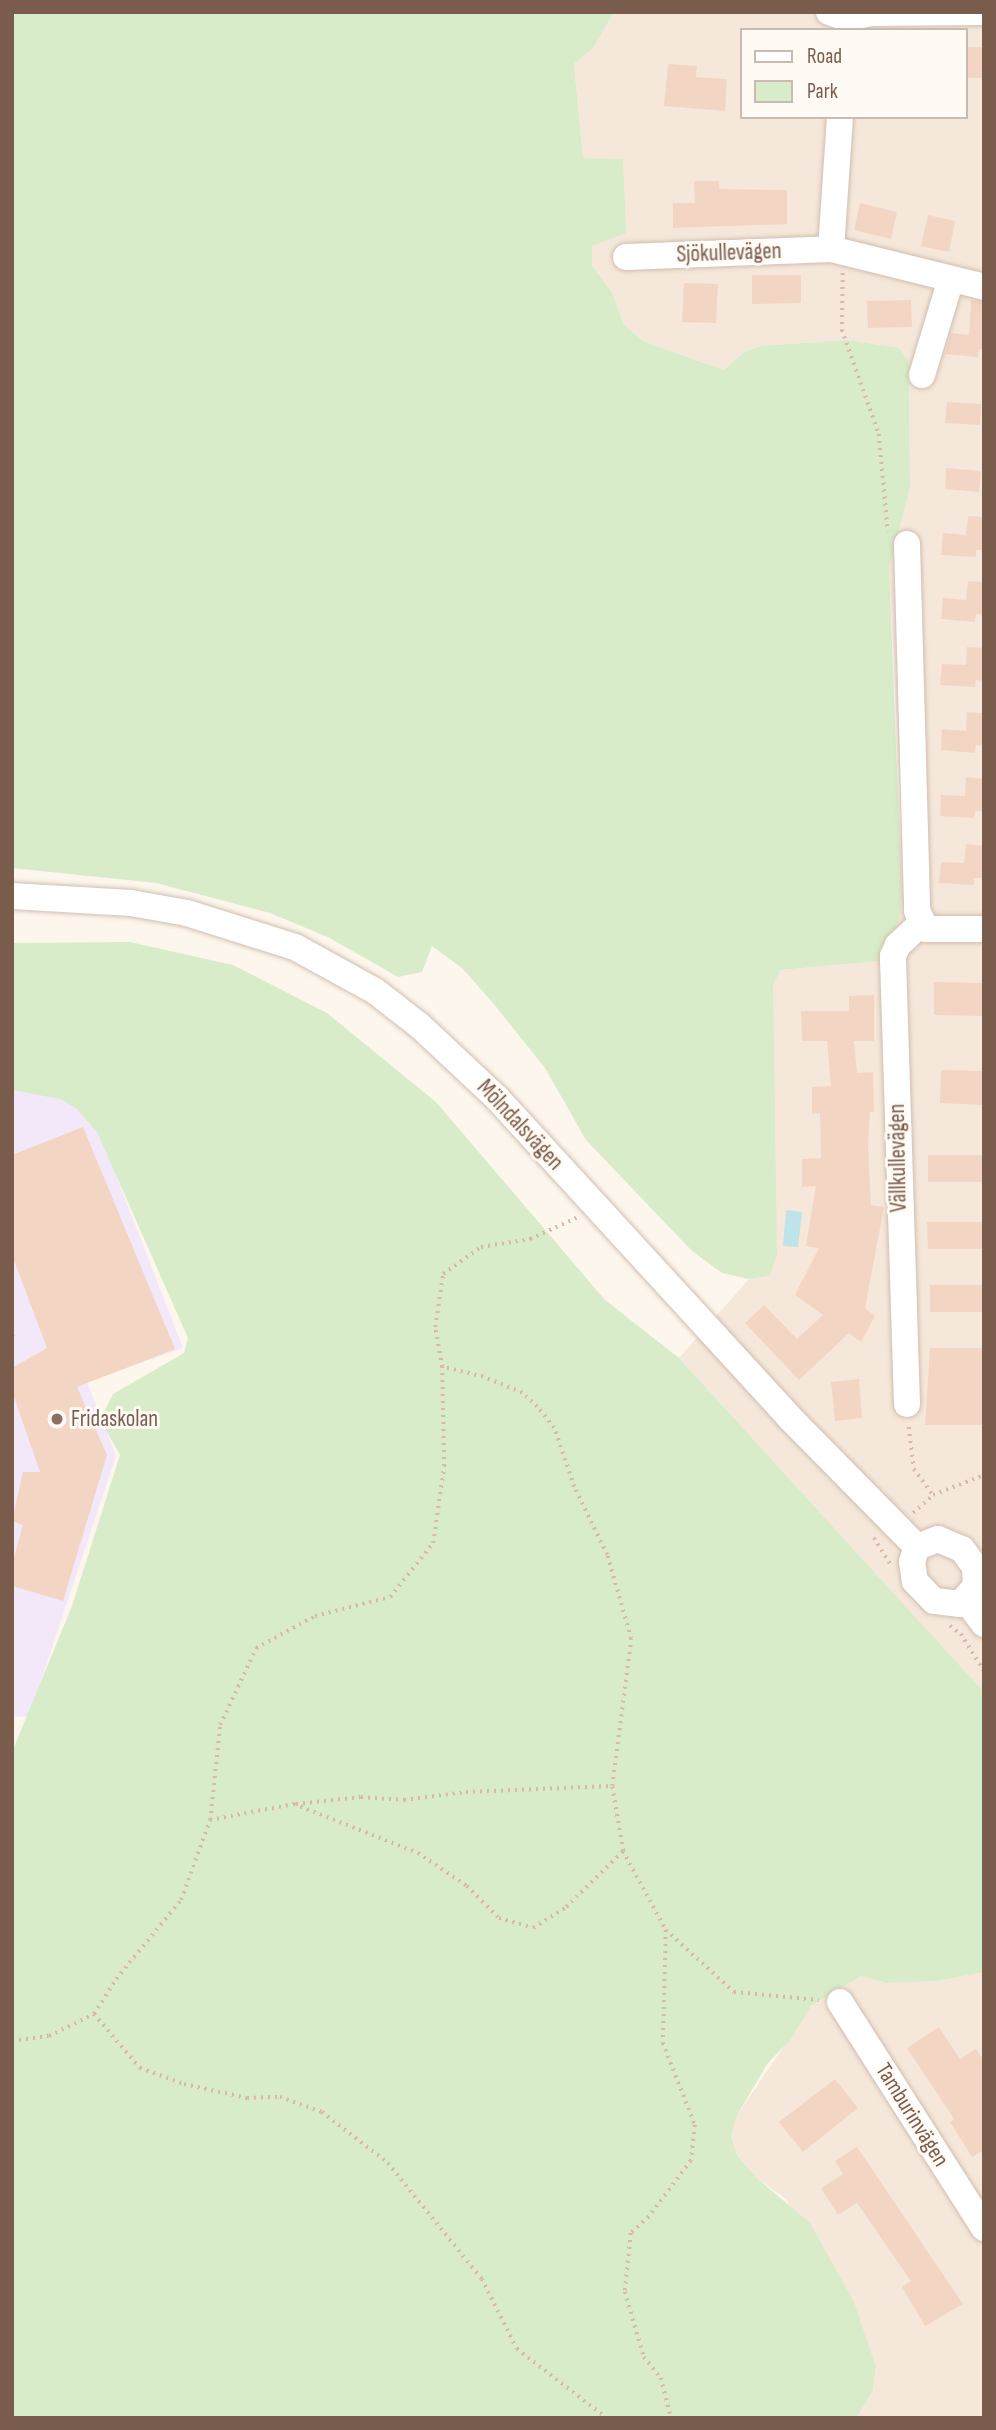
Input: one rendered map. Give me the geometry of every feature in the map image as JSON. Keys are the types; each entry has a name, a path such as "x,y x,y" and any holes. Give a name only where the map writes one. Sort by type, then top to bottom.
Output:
{"street":[{"path":"840,20 870,13 984,12"},
{"path":"838,251 840,119"},
{"name":"Sjökullevägen","path":"626,257 838,251 984,287"},
{"path":"922,375 951,279"},
{"path":"897,540 914,884 922,923 926,929 984,929"},
{"name":"Mölndalsvägen","path":"12,896 131,903 187,913 295,947 375,992 420,1026 497,1098 887,1536 917,1547"},
{"name":"Vällkullevägen","path":"907,1404 893,956 898,945 922,923"},
{"path":"938,1539 976,1551 977,1581 966,1600 952,1605 926,1596 912,1572 917,1547 938,1539"},
{"path":"966,1600 984,1624"},
{"name":"Tamburinvägen","path":"840,2001 984,2228"}],"path":[{"path":"838,251 842,330 879,433 897,540"},
{"path":"12,2041 49,2036 94,2014 116,1979 181,1900 210,1821 220,1726 256,1648 315,1616 390,1597 433,1543 444,1466 442,1367 435,1327 443,1274 481,1247 530,1239 582,1215 573,1206"},
{"path":"12,1336 18,1340"},
{"path":"442,1367 493,1381 522,1393 537,1407 554,1428 574,1487 607,1555 631,1639 612,1786 623,1851 666,1930 734,1992 840,2001"},
{"path":"907,1404 914,1469 933,1495"},
{"path":"887,1536 933,1495 984,1475"},
{"path":"869,1533 887,1536"},
{"path":"887,1536 891,1567"},
{"path":"942,1621 961,1634 984,1671"},
{"path":"210,1821 294,1804 361,1797 404,1800 466,1792 612,1786"},
{"path":"294,1804 418,1853 467,1886 499,1918 533,1928 566,1907 623,1851"},
{"path":"666,1930 663,2043 695,2125 691,2161 649,2217 632,2233 625,2292 644,2357 661,2378 671,2418"},
{"path":"94,2014 140,2068 184,2084 247,2098 280,2097 322,2112 388,2162 482,2279 517,2349 607,2418"}],"shaded area":[{"path":"614,12 984,12 984,1692 679,1358 749,1279 770,1276 773,985 781,970 878,961 885,939 898,924 901,813 889,568 910,488 909,362 846,340 760,346 743,353 724,370 645,342 624,325 612,292 592,266 592,246 610,236 623,160 583,158 574,64 594,47"},
{"name":"Fridaskolan","path":"12,1066 71,1082 98,1129 183,1348 87,1382 116,1456 29,1717 12,1716"},
{"path":"984,1972 984,2418 856,2418 873,2391 876,2367 865,2339 786,2199 758,2179 738,2157 731,2137 737,2115 812,2005 861,1976 887,1983 937,1981"}],"green space":[{"path":"12,12 614,12 594,47 574,64 583,158 623,159 626,233 592,246 592,266 612,292 624,325 645,342 724,370 743,353 760,346 846,340 899,348 909,362 910,488 889,568 902,899 898,924 885,939 879,961 781,970 773,985 777,1254 770,1276 749,1279 722,1273 692,1251 586,1140 545,1068 493,1003 462,968 432,946 422,972 398,977 330,938 270,913 156,883 12,868"},
{"path":"130,942 233,965 327,1013 436,1102 605,1300 679,1358 984,1692 984,1972 937,1981 887,1983 861,1976 812,2005 790,2040 768,2063 737,2115 731,2137 738,2157 758,2179 810,2223 854,2302 876,2367 873,2391 856,2418 12,2418 12,1752 72,1606 120,1455 100,1420 113,1394 184,1353 188,1338 97,1132 77,1109 60,1099 12,1090 12,943"}],"water":[{"path":"786,1210 802,1212 798,1247 783,1246"}],"building":[{"path":"968,47 984,47 984,78 968,78"},
{"path":"668,64 697,66 696,77 727,79 725,111 664,106"},
{"path":"694,181 719,181 719,189 787,190 787,224 673,228 673,203 695,203"},
{"path":"860,203 897,212 891,239 854,230"},
{"path":"928,215 955,221 949,252 921,246"},
{"path":"752,275 801,275 801,303 752,304"},
{"path":"684,283 718,284 716,323 682,322"},
{"path":"911,300 912,327 868,328 867,301"},
{"path":"971,300 984,302 984,349 979,349 978,357 945,354 951,333 969,335"},
{"path":"947,402 981,404 980,425 945,423"},
{"path":"946,468 981,471 979,492 945,489"},
{"path":"968,516 984,517 984,550 976,550 976,557 941,555 943,533 966,535"},
{"path":"968,581 984,582 984,615 976,614 975,622 941,619 943,598 966,600"},
{"path":"967,647 984,648 984,681 976,680 975,687 940,685 942,664 966,665"},
{"path":"967,712 984,713 984,746 976,745 975,753 941,750 942,729 966,731"},
{"path":"966,777 984,779 984,811 975,811 974,818 940,816 941,795 965,796"},
{"path":"966,844 984,846 984,878 974,878 974,885 939,883 941,862 964,863"},
{"path":"934,982 984,983 984,1016 934,1015"},
{"path":"874,995 874,1041 854,1041 857,1073 873,1072 874,1112 870,1112 868,1145 871,1205 884,1207 865,1308 875,1316 861,1342 849,1333 799,1380 745,1323 764,1305 797,1339 823,1315 795,1295 819,1248 806,1246 816,1186 802,1187 802,1159 821,1158 820,1113 812,1114 812,1087 831,1086 827,1041 802,1041 801,1011 849,1011 849,996"},
{"path":"941,1070 984,1071 984,1105 940,1103"},
{"name":"Fridaskolan","path":"83,1127 175,1349 77,1387 107,1455 63,1601 12,1586 12,1564 23,1525 12,1521 23,1472 40,1472 12,1391 12,1368 47,1348 12,1255 12,1155"},
{"path":"928,1155 984,1155 984,1182 928,1182"},
{"path":"927,1222 984,1222 984,1249 928,1249"},
{"path":"930,1285 984,1285 984,1312 930,1312"},
{"path":"930,1348 984,1348 984,1425 925,1425"},
{"path":"859,1379 862,1418 835,1421 831,1382"},
{"path":"939,2027 960,2059 976,2049 984,2061 984,2150 972,2157 950,2122 954,2119 907,2048"},
{"path":"835,2079 858,2108 803,2152 779,2122"},
{"path":"857,2147 963,2304 925,2326 902,2287 911,2281 857,2203 838,2215 821,2188 843,2174 835,2161"}],"place":[{"name":"Fridaskolan","path":"57,1419"}]}
